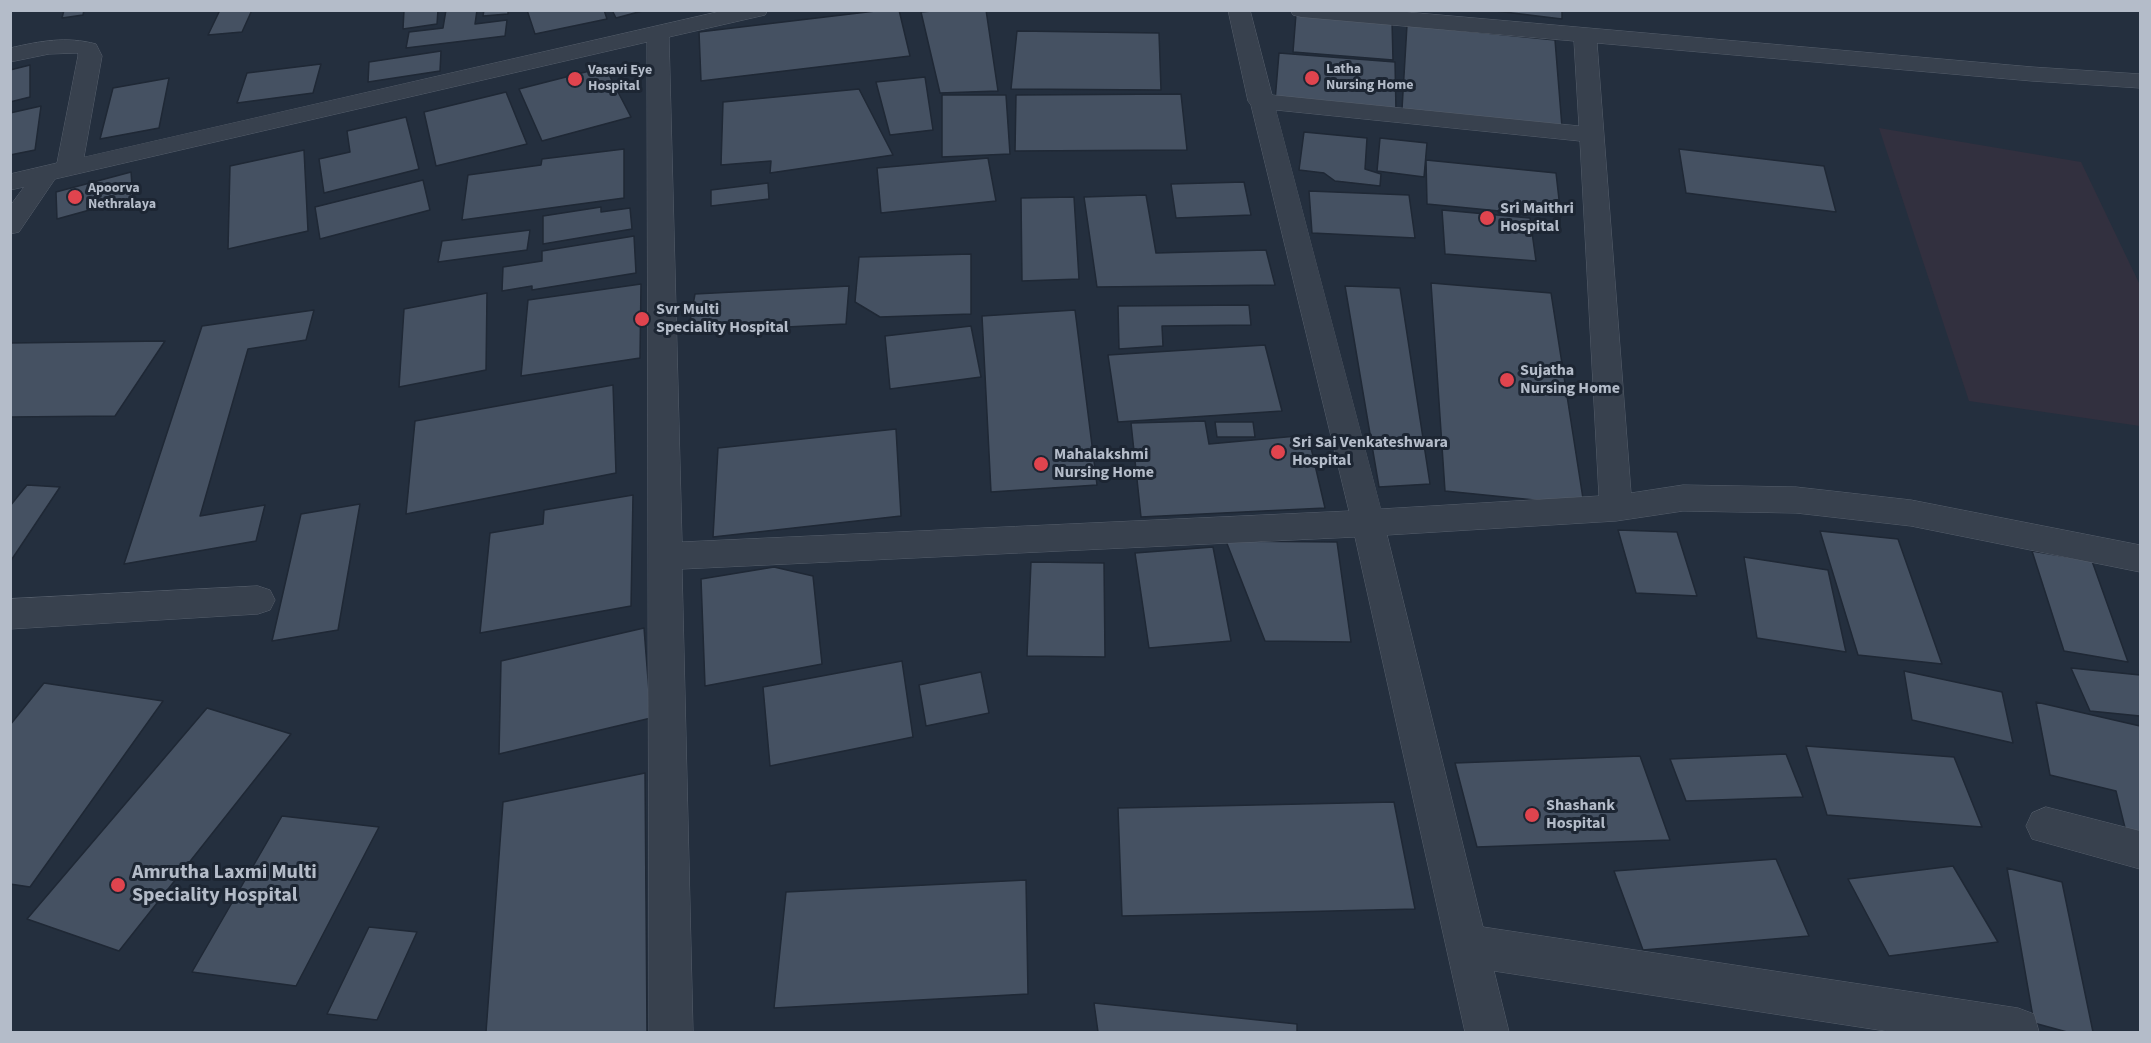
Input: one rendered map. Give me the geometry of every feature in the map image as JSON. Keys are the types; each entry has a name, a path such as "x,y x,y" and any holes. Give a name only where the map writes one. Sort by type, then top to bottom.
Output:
{"street":[{"path":"10,182 757,10"},
{"path":"1239,10 1260,101 1368,523 1487,1032"},
{"path":"1301,10 2140,81"},
{"path":"658,33 671,1032"},
{"path":"1585,35 1616,508"},
{"path":"10,55 62,45 78,45 88,49 90,56 58,171 10,226"},
{"path":"1260,101 1591,135"},
{"path":"665,556 1368,523 1616,508 1683,498 1796,500 1911,513 2140,559"},
{"path":"10,615 258,600"},
{"path":"2046,826 2140,850"},
{"path":"1468,946 2018,1030"}],"shaded area":[{"path":"1879,128 2081,162 2140,285 2140,426 1969,401"}],"building":[{"path":"64,10 84,10 83,15 62,18"},
{"path":"220,10 252,10 242,32 208,35"},
{"path":"404,10 438,10 437,24 403,29"},
{"path":"446,10 477,10 475,24 507,20 505,36 406,48 409,32 443,28"},
{"path":"484,10 508,10 508,14 483,16"},
{"path":"527,10 604,10 607,19 535,34"},
{"path":"612,10 646,10 616,18"},
{"path":"899,10 910,56 701,81 699,32"},
{"path":"986,10 998,91 940,93 921,12"},
{"path":"1562,10 1562,19 1496,11"},
{"path":"1296,14 1392,21 1393,60 1293,52"},
{"path":"1407,25 1555,40 1562,127 1402,109"},
{"path":"1017,31 1159,33 1161,90 1011,89"},
{"path":"441,51 440,71 368,82 369,62"},
{"path":"1279,53 1395,62 1396,111 1275,101"},
{"path":"321,64 313,93 237,103 247,73"},
{"path":"30,65 30,97 10,102 10,70"},
{"path":"605,67 631,117 542,141 519,89"},
{"path":"925,77 933,130 890,135 876,82"},
{"path":"169,78 159,128 100,139 113,88"},
{"path":"859,89 893,155 770,173 771,161 721,165 723,102"},
{"path":"506,92 527,144 436,166 424,112"},
{"path":"1181,94 1187,150 1015,151 1016,95"},
{"path":"942,95 1006,95 1010,154 942,157"},
{"path":"41,106 35,150 10,155 10,113"},
{"path":"406,117 419,169 324,193 319,159 350,152 347,131"},
{"path":"1304,132 1367,138 1365,169 1381,174 1380,186 1335,181 1324,173 1299,170"},
{"path":"1380,138 1427,143 1424,177 1377,171"},
{"path":"624,149 624,198 462,220 468,175 541,165 542,159"},
{"path":"1679,149 1824,166 1836,212 1686,193"},
{"path":"304,150 308,231 228,249 230,166"},
{"path":"988,158 996,201 881,213 877,168"},
{"path":"1426,160 1556,173 1561,217 1427,204"},
{"path":"131,172 133,198 57,219 56,192"},
{"path":"423,180 430,210 320,239 315,207"},
{"path":"1244,182 1251,215 1176,218 1171,184"},
{"path":"768,183 769,199 711,206 711,190"},
{"path":"1309,191 1409,195 1415,238 1312,233"},
{"path":"1146,195 1156,253 1266,250 1275,285 1097,287 1084,197"},
{"path":"1074,197 1079,279 1022,281 1021,198"},
{"path":"601,207 601,212 630,208 632,229 543,244 543,216"},
{"path":"1442,210 1530,218 1536,261 1445,254"},
{"path":"530,230 527,250 438,262 442,241"},
{"path":"634,236 636,273 532,290 532,286 502,291 503,267 542,261 542,251"},
{"path":"971,254 971,314 880,317 855,302 859,257"},
{"path":"1431,283 1551,293 1584,505 1445,491"},
{"path":"641,284 640,358 521,376 528,300"},
{"path":"849,286 846,324 688,332 695,294"},
{"path":"1345,286 1400,288 1430,484 1379,487"},
{"path":"487,293 486,370 399,387 404,309"},
{"path":"1249,305 1251,325 1162,326 1163,346 1119,349 1118,306"},
{"path":"314,310 306,340 248,349 200,516 265,505 256,541 124,564 202,326"},
{"path":"1075,310 1097,485 991,492 982,316"},
{"path":"971,326 981,377 890,389 885,336"},
{"path":"165,341 115,416 10,417 10,343"},
{"path":"1265,345 1282,411 1118,422 1108,355"},
{"path":"613,385 616,473 406,514 415,421"},
{"path":"1205,421 1209,444 1308,435 1325,508 1141,517 1131,423"},
{"path":"1215,422 1253,422 1255,437 1217,437"},
{"path":"896,429 901,516 713,537 718,448"},
{"path":"27,485 60,487 10,562 10,506"},
{"path":"633,495 631,606 480,633 490,533 543,524 544,510"},
{"path":"360,504 338,630 272,641 301,514"},
{"path":"1618,530 1677,532 1697,596 1636,593"},
{"path":"1820,531 1898,539 1942,664 1858,655"},
{"path":"1226,541 1337,542 1351,642 1265,641"},
{"path":"1213,547 1231,641 1149,648 1135,553"},
{"path":"2032,551 2092,561 2128,662 2064,651"},
{"path":"1744,557 1828,570 1846,652 1757,638"},
{"path":"1031,562 1104,563 1105,657 1027,656"},
{"path":"774,567 813,576 822,664 705,686 701,579"},
{"path":"644,628 651,718 499,754 501,661"},
{"path":"902,661 913,737 770,766 763,687"},
{"path":"2071,668 2140,675 2140,716 2090,711"},
{"path":"1904,671 2002,692 2013,743 1912,720"},
{"path":"981,672 989,713 926,726 919,685"},
{"path":"44,683 163,701 30,887 10,884 10,725"},
{"path":"2036,702 2140,726 2140,847 2129,844 2116,791 2050,775"},
{"path":"207,708 291,734 119,951 27,919"},
{"path":"1806,746 1954,757 1982,827 1827,815"},
{"path":"1786,754 1803,797 1686,801 1670,759"},
{"path":"1640,756 1670,840 1477,847 1455,763"},
{"path":"645,773 647,1032 486,1032 503,802"},
{"path":"1394,802 1415,909 1122,916 1118,808"},
{"path":"282,816 379,827 296,986 192,972"},
{"path":"1776,859 1809,936 1643,950 1614,871"},
{"path":"1953,866 1998,942 1889,956 1848,879"},
{"path":"2007,868 2062,882 2093,1032 2067,1032 2034,1023"},
{"path":"1026,880 1028,994 774,1008 786,892"},
{"path":"369,927 417,932 377,1020 327,1014"},
{"path":"1094,1003 1297,1024 1297,1032 1098,1032"}],"place":[{"name":"Latha Nursing Home","path":"1312,78"},
{"name":"Vasavi Eye Hospital","path":"575,79"},
{"name":"Apoorva Nethralaya","path":"75,197"},
{"name":"Sri Maithri Hospital","path":"1487,218"},
{"name":"Svr Multi Speciality Hospital","path":"642,319"},
{"name":"Sujatha Nursing Home","path":"1507,380"},
{"name":"Sri Sai Venkateshwara Hospital","path":"1278,452"},
{"name":"Mahalakshmi Nursing Home","path":"1041,464"},
{"name":"Shashank Hospital","path":"1532,815"},
{"name":"Amrutha Laxmi Multi Speciality Hospital","path":"118,885"}]}
